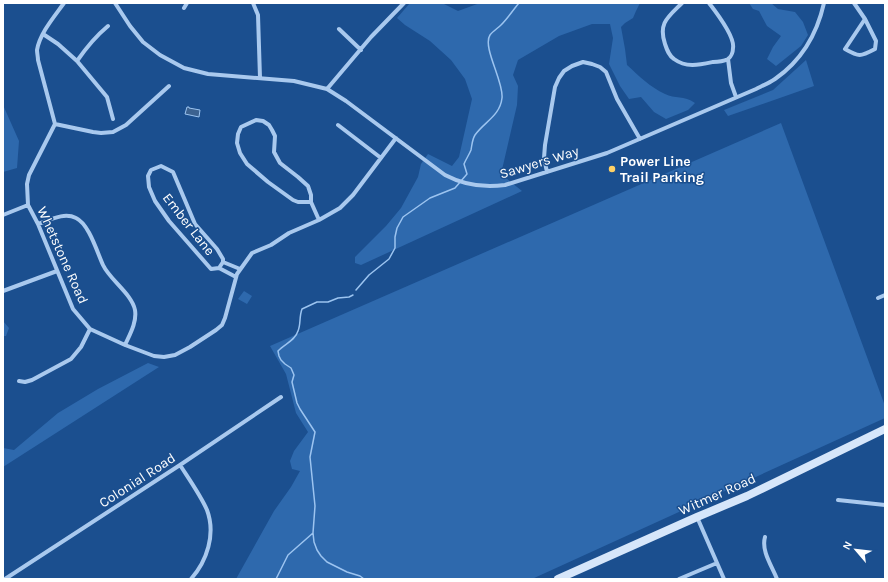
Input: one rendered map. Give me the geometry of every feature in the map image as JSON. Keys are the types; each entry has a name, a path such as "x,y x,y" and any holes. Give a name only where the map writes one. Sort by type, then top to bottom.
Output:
{"street":[{"path":"64,3 42,34 37,51 55,124 93,132 113,132 126,125 169,86"},
{"name":"Sawyers Way","path":"115,3 130,26 143,42 184,68 208,74 294,81 327,89 346,101 444,175 468,184 493,187 505,185 607,153 756,89 774,79 799,58 812,38 821,18 824,3"},
{"path":"184,8 187,3"},
{"path":"252,3 258,15 260,78"},
{"path":"327,89 371,37 404,3"},
{"path":"682,3 667,18 662,30 669,54 680,63 686,65 696,65 728,59"},
{"path":"709,3 723,22 732,41 734,48 728,59 730,83 736,97"},
{"path":"854,3 865,19 876,41 875,49 863,55 855,55 845,49 865,19"},
{"path":"77,61 91,42 108,26"},
{"path":"339,29 361,50"},
{"path":"42,34 58,44 77,61 107,97 113,119"},
{"path":"547,172 544,158 545,145 555,87 564,70 582,62 600,67 606,72 617,99 640,139"},
{"path":"311,202 298,202 293,200 246,164 237,143 238,134 242,127 256,120 263,121 269,125 275,136 274,152 280,163 308,186 311,195 311,202 320,220"},
{"name":"Whetstone Road","path":"55,124 29,175 27,188 28,204 38,224 73,309 90,329 154,356 164,357 175,355 190,348 222,325 237,274 252,253 271,245 289,233 320,220 340,208 354,195 396,138"},
{"path":"338,124 381,158"},
{"name":"Ember Lane","path":"236,277 219,268 211,268 166,216 155,201 149,187 148,176 151,170 161,166 173,172 195,224 217,249 224,262 240,269"},
{"path":"3,216 28,204"},
{"path":"38,224 66,215 77,218 84,224 108,274 128,296 133,304 136,319 125,345"},
{"name":"Ember Lane","path":"219,268 224,262"},
{"path":"3,292 57,271"},
{"path":"878,298 885,295"},
{"path":"19,381 25,382 32,380 71,359 81,347 90,329"},
{"name":"Colonial Road","path":"5,579 180,465 281,396"},
{"name":"Witmer Road","path":"558,579 747,496 885,429"},
{"path":"180,465 204,504 208,512 210,522 209,548 203,562 191,579"},
{"path":"838,500 885,505"},
{"path":"697,517 724,579"},
{"path":"765,537 763,543 765,553 778,579"},
{"path":"678,579 717,563"}],"shaded area":[{"path":"410,3 442,3 458,11 480,3 640,3 633,18 621,27 627,65 654,88 669,95 687,99 695,103 688,110 666,119 654,112 641,97 629,99 620,86 609,64 613,38 610,24 592,24 559,36 518,60 513,75 518,86 517,105 501,174 522,191 361,265 355,263 355,257 386,226 401,208 418,177 421,164 428,154 452,166 459,157 472,99 465,79 451,60 430,41 397,18"},
{"path":"749,3 771,3 778,9 795,12 803,22 808,35 801,46 776,66 767,59 781,36 767,26 759,11 753,9"},
{"path":"806,60 814,86 728,116 724,110 773,90"},
{"path":"3,105 19,141 17,168 3,172"},
{"path":"187,107 200,110 199,117 185,114"},
{"path":"781,123 885,406 885,418 532,579 236,579 274,511 300,471 292,469 290,461 294,451 308,432 296,413 286,374 270,346"},
{"path":"244,291 252,296 247,304 238,299"},
{"path":"3,321 9,328 6,336 3,336"},
{"path":"148,363 159,367 3,467 3,448 14,450 58,413 98,389"}],"waterway":[{"path":"356,290 369,275 389,259 395,248 397,228 403,217 430,198 455,188 467,174 464,164 471,150 474,137 498,110 502,98 502,91 491,56 488,40 490,35 504,22 519,3"},
{"path":"353,295 328,302 317,302 302,309 297,334 278,351 281,360 291,368 294,375 292,382 297,403 315,432 310,457 315,506 313,533 317,550 327,562 364,579"},
{"path":"276,579 288,555 313,533"}],"place":[{"name":"Power Line Trail Parking","path":"612,169"}]}
